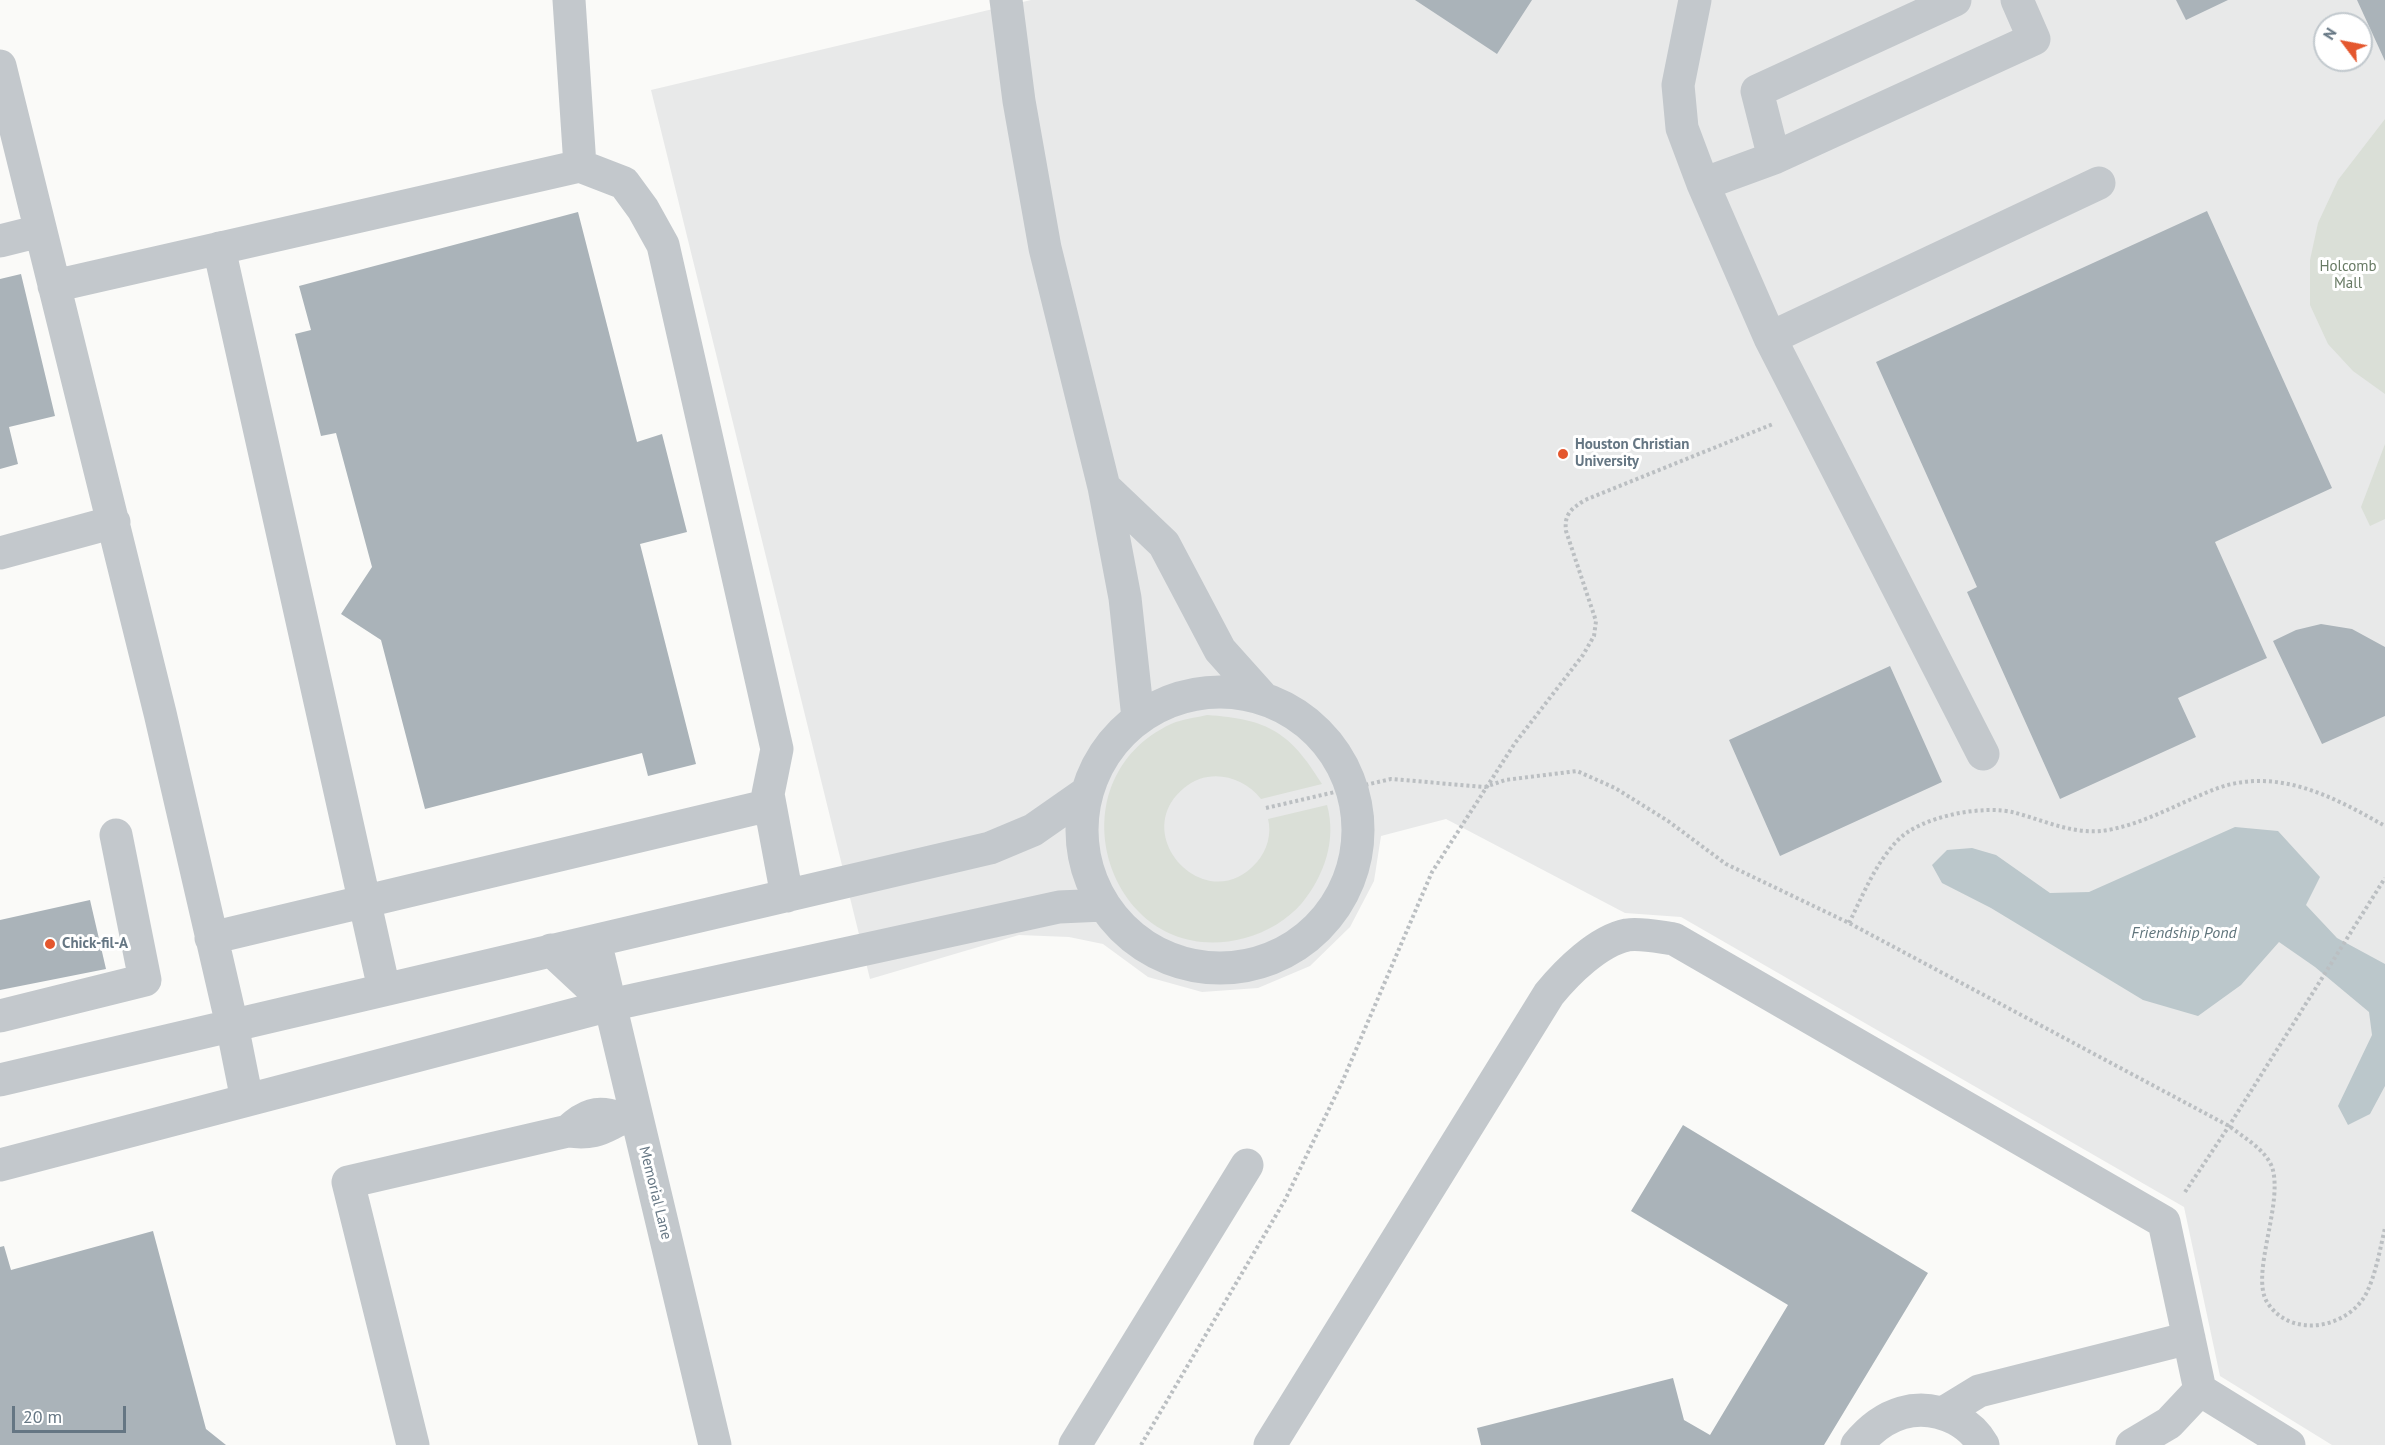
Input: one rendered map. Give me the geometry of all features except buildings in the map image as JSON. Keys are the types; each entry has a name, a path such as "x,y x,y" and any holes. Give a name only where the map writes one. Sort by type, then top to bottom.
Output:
{"lane":[{"path":"569,0 580,166"},
{"path":"1006,0 1019,101 1045,248 1104,487 1125,598 1138,718"},
{"path":"1695,0 1678,85 1682,128 1702,184 1770,338 1983,754"},
{"path":"1774,158 1757,91 1955,0"},
{"path":"1702,184 1774,158 2034,39 2017,0"},
{"path":"0,66 114,522 232,1025 247,1100"},
{"path":"54,286 580,166 624,183 643,209 663,245 777,749 768,794 787,896"},
{"path":"1770,338 2099,183"},
{"path":"0,241 40,231"},
{"path":"219,248 384,989"},
{"path":"1104,487 1164,544 1220,650 1263,698"},
{"path":"0,553 114,522"},
{"path":"1220,691 1263,698 1302,717 1333,748 1353,787 1359,830 1352,874 1332,913 1297,946 1253,966 1204,969 1158,956 1120,928 1093,888 1081,841 1086,793 1107,749 1138,718 1176,698 1220,691"},
{"path":"0,1080 990,848 1034,830 1086,793"},
{"path":"211,938 770,805"},
{"path":"0,1016 145,980 116,835"},
{"path":"0,1165 610,1005 1059,907 1104,905"},
{"path":"1270,1445 1549,994 1570,969 1598,949 1626,935 1674,939 2164,1222 2200,1390 2284,1444"},
{"name":"Memorial Lane","path":"595,940 610,1005 628,1116 715,1445"},
{"path":"551,950 610,1005"},
{"path":"413,1445 348,1182 568,1131 580,1119 604,1112 628,1116"},
{"path":"1075,1445 1247,1165"},
{"path":"1943,1413 1979,1391 2189,1338"},
{"path":"2133,1445 2169,1423 2200,1390"},
{"path":"1857,1445 1874,1426 1895,1414 1919,1409 1943,1413 1965,1424 1983,1445"}],"path":[{"path":"1141,1445 1285,1200 1343,1080 1431,872 1515,743 1583,655 1594,636 1596,621 1566,531 1565,519 1571,509 1586,500 1807,411"},
{"path":"1266,808 1391,779 1485,787 1505,780 1577,771 1615,788 1668,821 1726,864 1849,923 2229,1126 2260,1150 2271,1167 2274,1194 2262,1266 2266,1301 2278,1314 2297,1326 2326,1324 2348,1314 2365,1295 2385,1228"},
{"path":"1849,923 1879,863 1898,839 1928,823 1959,813 1990,808 2079,832 2101,830 2160,814 2220,788 2253,782 2287,783 2333,797 2385,826"},
{"path":"2164,1222 2229,1126 2385,878"}],"shaded area":[{"name":"Houston Christian University","path":"1031,0 2385,0 2385,1445 2332,1445 2220,1376 2184,1207 1681,917 1625,913 1446,819 1381,836 1374,881 1350,927 1310,966 1258,988 1202,992 1148,977 1103,944 1069,937 1019,935 870,979 651,90"}],"green space":[{"name":"Holcomb Mall","path":"2385,119 2385,394 2353,371 2328,344 2310,305 2310,260 2318,223 2338,180"},
{"path":"2385,444 2385,519 2370,526 2361,507"},
{"path":"1207,715 1246,720 1275,732 1288,740 1299,752 1322,784 1261,799 1244,784 1224,777 1214,776 1193,782 1184,788 1169,807 1164,828 1169,847 1180,864 1197,876 1216,882 1237,877 1257,862 1264,853 1269,836 1268,819 1327,805 1330,831 1326,857 1317,881 1302,903 1290,915 1269,929 1245,938 1199,942 1160,928 1130,902 1111,867 1104,827 1111,787 1133,752 1171,724"}],"water":[{"name":"Friendship Pond","path":"2235,827 2278,831 2320,877 2306,905 2337,938 2385,964 2385,1086 2370,1114 2348,1125 2338,1106 2372,1035 2369,1012 2315,967 2279,942 2241,985 2198,1016 2143,1000 1991,908 1942,883 1932,865 1947,850 1972,848 1996,855 2050,893 2089,892"}],"place":[{"name":"Houston Christian University","path":"1563,454"},
{"name":"Chick-fil-A","path":"50,944"}]}
